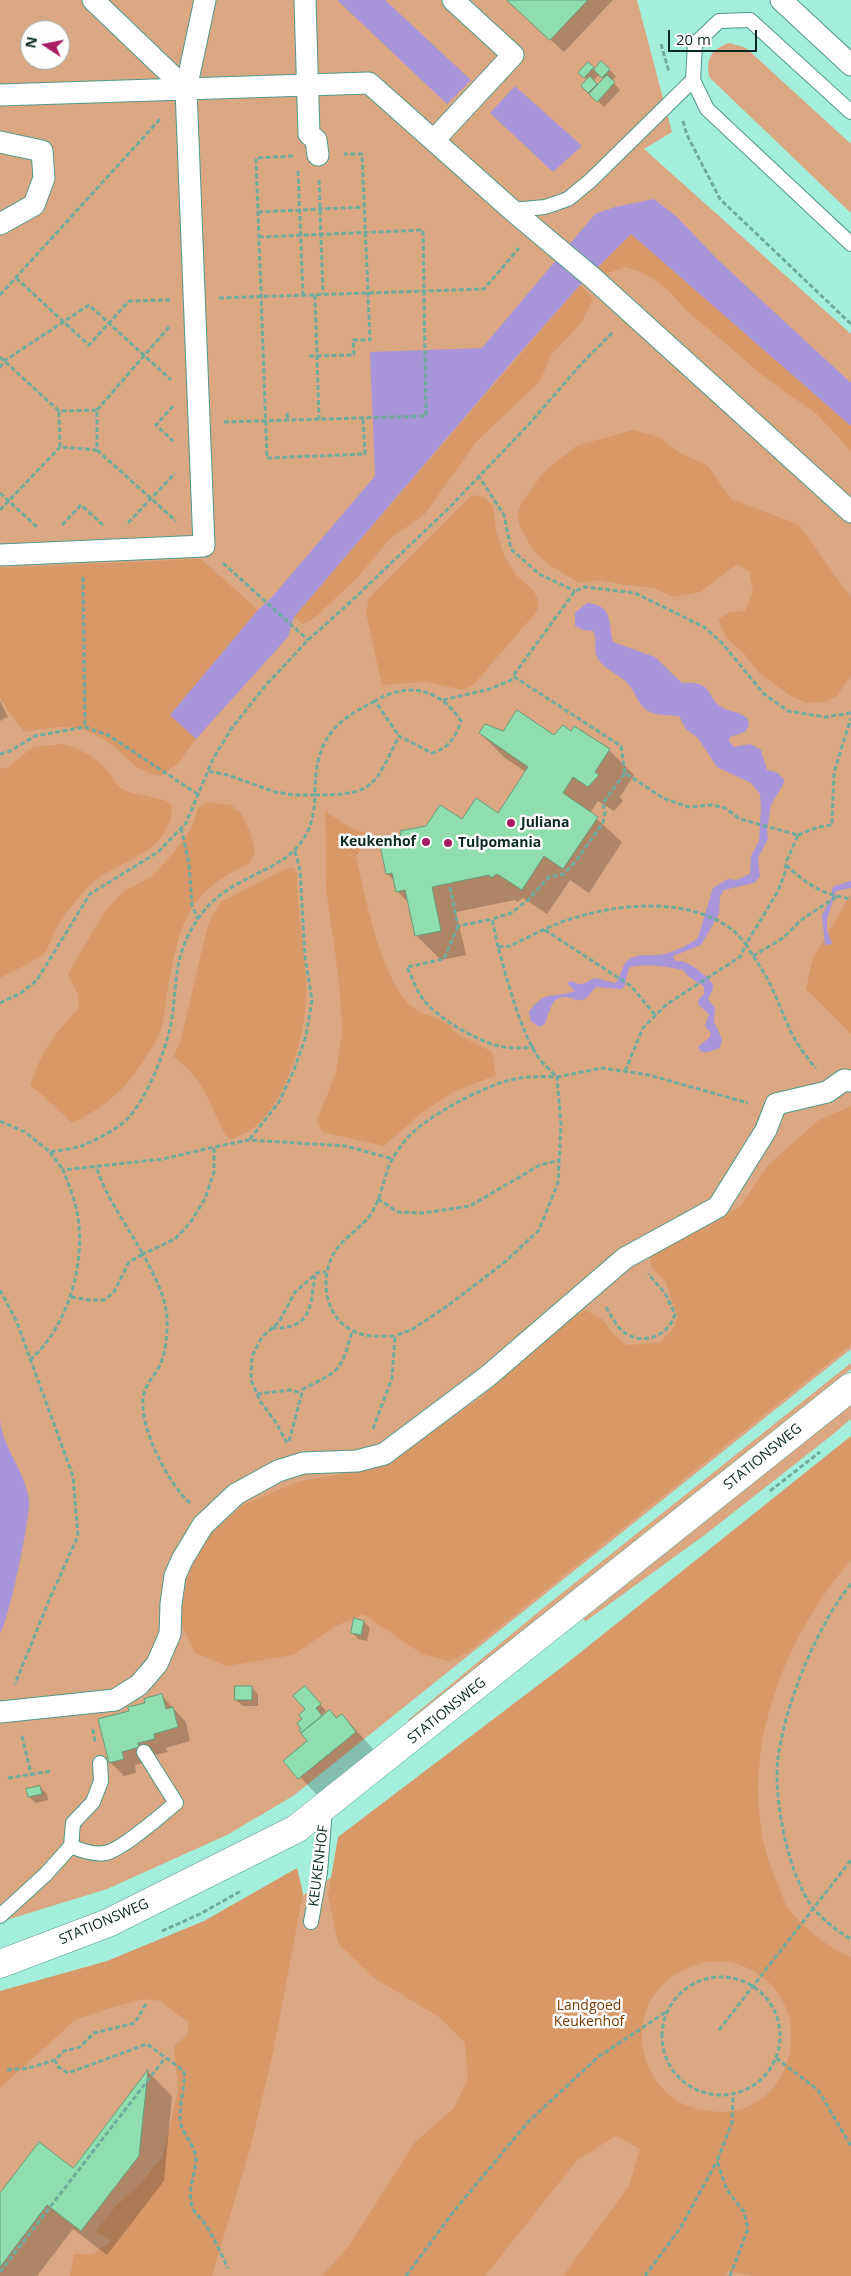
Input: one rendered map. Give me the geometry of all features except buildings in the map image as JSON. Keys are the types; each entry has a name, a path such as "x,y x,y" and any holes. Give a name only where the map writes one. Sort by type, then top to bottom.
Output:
{"main road":[{"name":"STATIONSWEG","path":"0,1964 108,1923 296,1829 325,1809 851,1387"}],"street":[{"path":"93,0 186,89"},
{"path":"0,555 204,546 186,89 205,0"},
{"path":"305,0 309,134 316,140 308,156"},
{"path":"434,140 513,55 453,0"},
{"path":"781,0 851,65"},
{"path":"0,95 369,83 512,210 593,278 851,512"},
{"path":"0,142 42,151 44,178 34,205 0,224"},
{"path":"7,1711 115,1700 138,1685 157,1664 170,1634 171,1604 175,1576 189,1547 203,1525 236,1494 278,1471 302,1463 366,1458 384,1454 488,1376 625,1258 718,1207 766,1130 776,1104 827,1092 847,1081"}],"lane":[{"path":"851,112 750,20 719,21 695,44 693,80 706,109 851,244"},
{"path":"512,210 545,207 568,198 590,181 693,80"},
{"path":"71,1846 88,1853 107,1853 129,1839 176,1803 144,1752"},
{"path":"0,1916 46,1874 71,1846 73,1824 93,1802 101,1781 100,1764"},
{"name":"KEUKENHOF","path":"311,1922 320,1872 325,1809"}],"path":[{"path":"661,44 687,135 720,199 851,324"},
{"path":"0,296 141,143 186,89"},
{"path":"309,356 354,355 353,340 370,340 362,154 256,158 265,358 267,458 365,454 363,417"},
{"path":"308,156 320,209 323,294"},
{"path":"303,295 299,210 308,156"},
{"path":"258,212 364,207"},
{"path":"16,278 89,345 129,301 484,289 535,228"},
{"path":"199,423 426,416 423,230 259,237"},
{"path":"315,295 319,419"},
{"path":"283,296 283,302"},
{"path":"60,447 97,450 97,410 194,299"},
{"path":"0,368 4,361 89,305 178,386"},
{"path":"0,1003 21,992 37,980 90,894 158,852 186,823 199,795 207,771 231,729 266,685 308,640 346,607 449,508 478,475 531,422 582,363 632,313"},
{"path":"0,357 59,411 97,410"},
{"path":"176,444 156,425 179,399"},
{"path":"0,510 60,447 59,411"},
{"path":"287,413 288,420"},
{"path":"121,530 177,471"},
{"path":"478,475 504,515 511,549 539,574 576,591"},
{"path":"0,493 74,552 86,727"},
{"path":"851,713 825,717 788,712 764,694 722,643 704,627 635,594 585,587 576,591 513,676 621,746 626,773 664,798 688,808 712,805 725,808 740,818 756,824 798,835 818,827 832,825 834,772 851,718"},
{"path":"261,597 308,640"},
{"path":"443,700 490,689 516,678"},
{"path":"50,1152 82,1146 103,1135 128,1117 143,1096 159,1063 170,1024 179,955 198,918 212,900 240,880 272,867 295,851 305,840 311,822 315,795 315,774 322,748 332,729 351,713 386,694 408,690 435,694 452,707 461,721 456,735 442,750 432,753 399,736 375,701"},
{"path":"0,754 35,736 86,727 108,735 199,795"},
{"path":"207,771 228,775 275,792 295,796 342,795 361,792 375,782 399,736"},
{"path":"458,926 511,913 528,900 549,877 564,874 603,823 606,812 603,803 626,773"},
{"path":"181,828 189,864 192,906 198,918"},
{"path":"624,1071 643,1028 668,1004 740,957 778,893 786,864 798,835"},
{"path":"249,1140 279,1102 294,1070 306,1036 312,1000 304,939 300,870 295,851"},
{"path":"786,864 809,886 836,897 851,899"},
{"path":"450,888 458,926 444,959 407,968 423,999 443,1017 465,1031 494,1045 534,1048"},
{"path":"753,956 783,938 801,920 836,897"},
{"path":"498,947 510,946 575,917 616,907 668,906 718,921 731,929 746,944 770,984 785,1023 802,1052 819,1070 847,1081"},
{"path":"492,919 508,981 534,1048 538,1057 557,1077 561,1125 558,1182 539,1230 505,1262 446,1307 412,1329 395,1336 365,1335 352,1331 328,1304 325,1288 326,1272 334,1252 370,1215 393,1159 405,1140 421,1124 487,1088 524,1077 557,1077 602,1068 649,1075 743,1103 776,1104"},
{"path":"545,930 632,986 656,1016"},
{"path":"0,1121 25,1132 50,1152 63,1170 76,1204 79,1239 76,1275 69,1305 46,1346 30,1360"},
{"path":"63,1170 163,1159 249,1140 346,1146 393,1159"},
{"path":"71,1296 89,1300 104,1300 114,1292 129,1262 175,1238 206,1199 214,1172 214,1147"},
{"path":"378,1199 398,1212 424,1212 470,1206 540,1165 560,1160"},
{"path":"96,1166 108,1198 128,1225 166,1303 167,1329 164,1355 149,1380 144,1395 145,1418 158,1455 171,1481 181,1495 209,1519"},
{"path":"589,1289 604,1304 624,1332 639,1339 657,1336 672,1324 675,1314 665,1293 652,1276 625,1258"},
{"path":"326,1272 315,1275 295,1292 279,1322 262,1337 252,1356 251,1380 257,1394 288,1446 303,1389 331,1375 344,1362 352,1331"},
{"path":"272,1328 290,1328 302,1322 310,1309 315,1275"},
{"path":"0,1290 16,1320 73,1476 78,1536 50,1598 7,1711 31,1774"},
{"path":"366,1458 372,1432 392,1378 395,1336"},
{"path":"257,1394 290,1390 302,1393"},
{"path":"851,1584 839,1599 808,1661 783,1730 778,1760 782,1824 794,1872 814,1908 843,1935 851,1939"},
{"path":"87,1704 100,1764"},
{"path":"8,1778 52,1771"},
{"path":"719,2030 851,1860"},
{"path":"714,1977 734,1978 753,1986 768,2000 777,2018 780,2038 776,2058 766,2075 751,2087 733,2094 715,2095 697,2091 681,2080 669,2066 663,2049 661,2030 666,2012 678,1995 694,1983 714,1977"},
{"path":"7,2070 29,2068 55,2060 64,2051 80,2047 94,2033 135,2023 146,2004"},
{"path":"406,2276 454,2211 528,2122 598,2057 666,2012"},
{"path":"55,2060 57,2066 68,2073 147,2044 184,2072 185,2085 181,2107 182,2128 194,2148 196,2160 190,2184 194,2210 209,2229 228,2268"},
{"path":"0,2272 166,2058"},
{"path":"776,2058 818,2090 851,2146"},
{"path":"645,2276 681,2227 717,2161 732,2123 733,2094"},
{"path":"717,2161 727,2190 744,2212 748,2229 730,2276"}],"green space":[{"name":"Keukenhof","path":"0,0 637,0 672,132 644,149 851,334 851,1349 293,1796 227,1835 107,1889 0,1922"},
{"path":"730,43 746,48 851,144 851,213 710,78 708,66 711,55 719,48"},
{"path":"631,234 851,426 851,451 817,414 767,379 686,310 667,289 642,272 625,267 606,274 597,268"},
{"path":"580,285 593,299 581,323 551,355 540,381 476,442 425,514 391,538 357,578 313,619 303,624 294,617"},
{"path":"633,430 658,437 680,453 708,466 731,499 799,525 851,598 851,675 836,697 824,702 807,703 792,697 758,672 743,652 726,638 718,620 729,612 745,611 753,591 749,571 737,564 700,592 673,597 654,588 600,580 579,583 548,564 533,550 520,527 517,515 522,502 544,472 576,446"},
{"path":"472,495 484,497 493,506 496,531 504,555 517,576 533,590 539,601 537,611 475,683 464,690 425,682 382,685 366,613 369,598"},
{"path":"201,559 258,610 170,715 196,739 179,762 161,776 138,768 120,751 91,732 70,727 60,727 24,732 0,699 0,568"},
{"path":"64,744 92,757 107,770 121,788 168,802 172,805 169,822 163,835 153,846 102,876 85,890 62,919 43,954 0,978 0,769 8,767 33,747"},
{"path":"208,802 231,805 241,813 250,832 255,851 250,863 211,887 198,900 188,915 176,950 161,1030 158,1038 139,1067 116,1095 96,1110 72,1123 37,1090 30,1086 44,1053 63,1026 79,1008 78,995 68,974 105,911 124,891 150,878 173,854 191,829 198,808"},
{"path":"325,811 351,828 368,834 366,842 356,856 380,951 396,986 405,1000 420,1012 443,1021 455,1033 492,1052 496,1075 453,1092 421,1113 384,1146 322,1132 317,1120 336,1073 342,1032 339,981 326,889"},
{"path":"294,868 297,874 306,981 304,1018 300,1038 295,1059 279,1097 256,1126 232,1139 226,1136 200,1083 173,1056 180,1043 207,929 213,914 221,902 285,869"},
{"path":"851,894 851,1034 806,989 813,958"},
{"path":"851,1106 851,1345 468,1652 450,1661 422,1654 363,1614 334,1627 293,1655 227,1666 195,1653 180,1621 188,1573 206,1538 243,1505 300,1481 366,1470 414,1443 479,1399 562,1325 585,1310 602,1319 614,1335 627,1345 659,1343 673,1329 678,1317 665,1281 652,1268 650,1255 740,1207 768,1165 819,1120"},
{"path":"851,1363 851,1369 410,1722 408,1720 542,1609"},
{"path":"851,1405 851,1419 832,1435 706,1534 586,1621 583,1619"},
{"path":"851,1436 851,1560 824,1594 801,1632 782,1673 768,1715 760,1759 759,1802 765,1845 787,1906 800,1922 816,1936 843,1954 851,1957 851,2276 754,2276 728,2271 724,2276 563,2276 629,2186 640,2149 616,2136 577,2160 485,2276 322,2276 348,2247 415,2142 454,2108 468,2078 465,2043 439,2017 374,1978 338,1943 328,1895 338,1837 566,1664","holes":["704,1962 730,1962 761,1976 780,1997 790,2023 790,2050 781,2076 765,2096 741,2109 710,2111 696,2109 679,2102 668,2094 654,2078 644,2052 643,2024 646,2010 652,1998 661,1986 676,1974"]},
{"name":"Landgoed Keukenhof","path":"851,1455 851,2276 0,2276 0,2016 267,1918 381,1846"},
{"path":"297,1868 303,1893 274,2048 251,2145 212,2276 70,2276 74,2254 93,2254 111,2241 96,2231 115,2207 141,2183 163,2156 178,2091 174,2046 187,2035 189,2023 160,2001 144,1999 75,2020 0,2088 0,1991 107,1961 204,1921"}],"shaded area":[{"path":"337,0 385,0 471,80 447,104"},
{"path":"515,86 582,146 553,172 490,113"},
{"path":"654,199 677,217 717,259 851,383 851,426 631,234 580,285 511,363 294,617 288,637 196,739 170,715 258,610 272,597 375,476 370,352 482,348 595,214 615,207"},
{"path":"587,603 602,607 606,611 613,642 655,657 682,683 700,684 705,687 717,704 748,719 749,725 745,732 730,737 729,741 734,747 750,744 761,750 767,770 776,772 784,779 784,783 771,805 767,830 768,839 758,858 760,877 754,883 724,890 720,896 719,914 701,945 673,956 675,961 685,962 690,965 713,984 713,989 708,999 715,1008 714,1022 722,1039 720,1048 708,1052 701,1052 698,1047 710,1037 711,1033 705,1026 709,1014 699,1005 698,1000 704,994 704,987 688,976 683,970 649,966 629,967 625,985 622,989 596,987 582,1000 560,998 550,1008 545,1024 539,1027 531,1021 529,1012 540,1000 545,997 575,991 568,982 584,984 595,978 615,983 625,963 631,958 668,953 698,938 713,888 728,879 736,880 750,874 751,856 759,841 760,794 751,783 717,767 698,738 686,729 679,716 659,715 648,711 642,706 626,682 600,662 596,654 593,631 583,630 575,626 575,613"},
{"path":"851,881 851,888 836,891 827,919 827,930 832,944 825,945 822,915 832,897 832,889 834,886"},
{"path":"0,1419 5,1440 27,1489 29,1510 18,1569 4,1626 0,1633"}],"place":[{"name":"Juliana","path":"511,823"},
{"name":"Keukenhof","path":"426,842"},
{"name":"Tulpomania","path":"448,843"}]}
